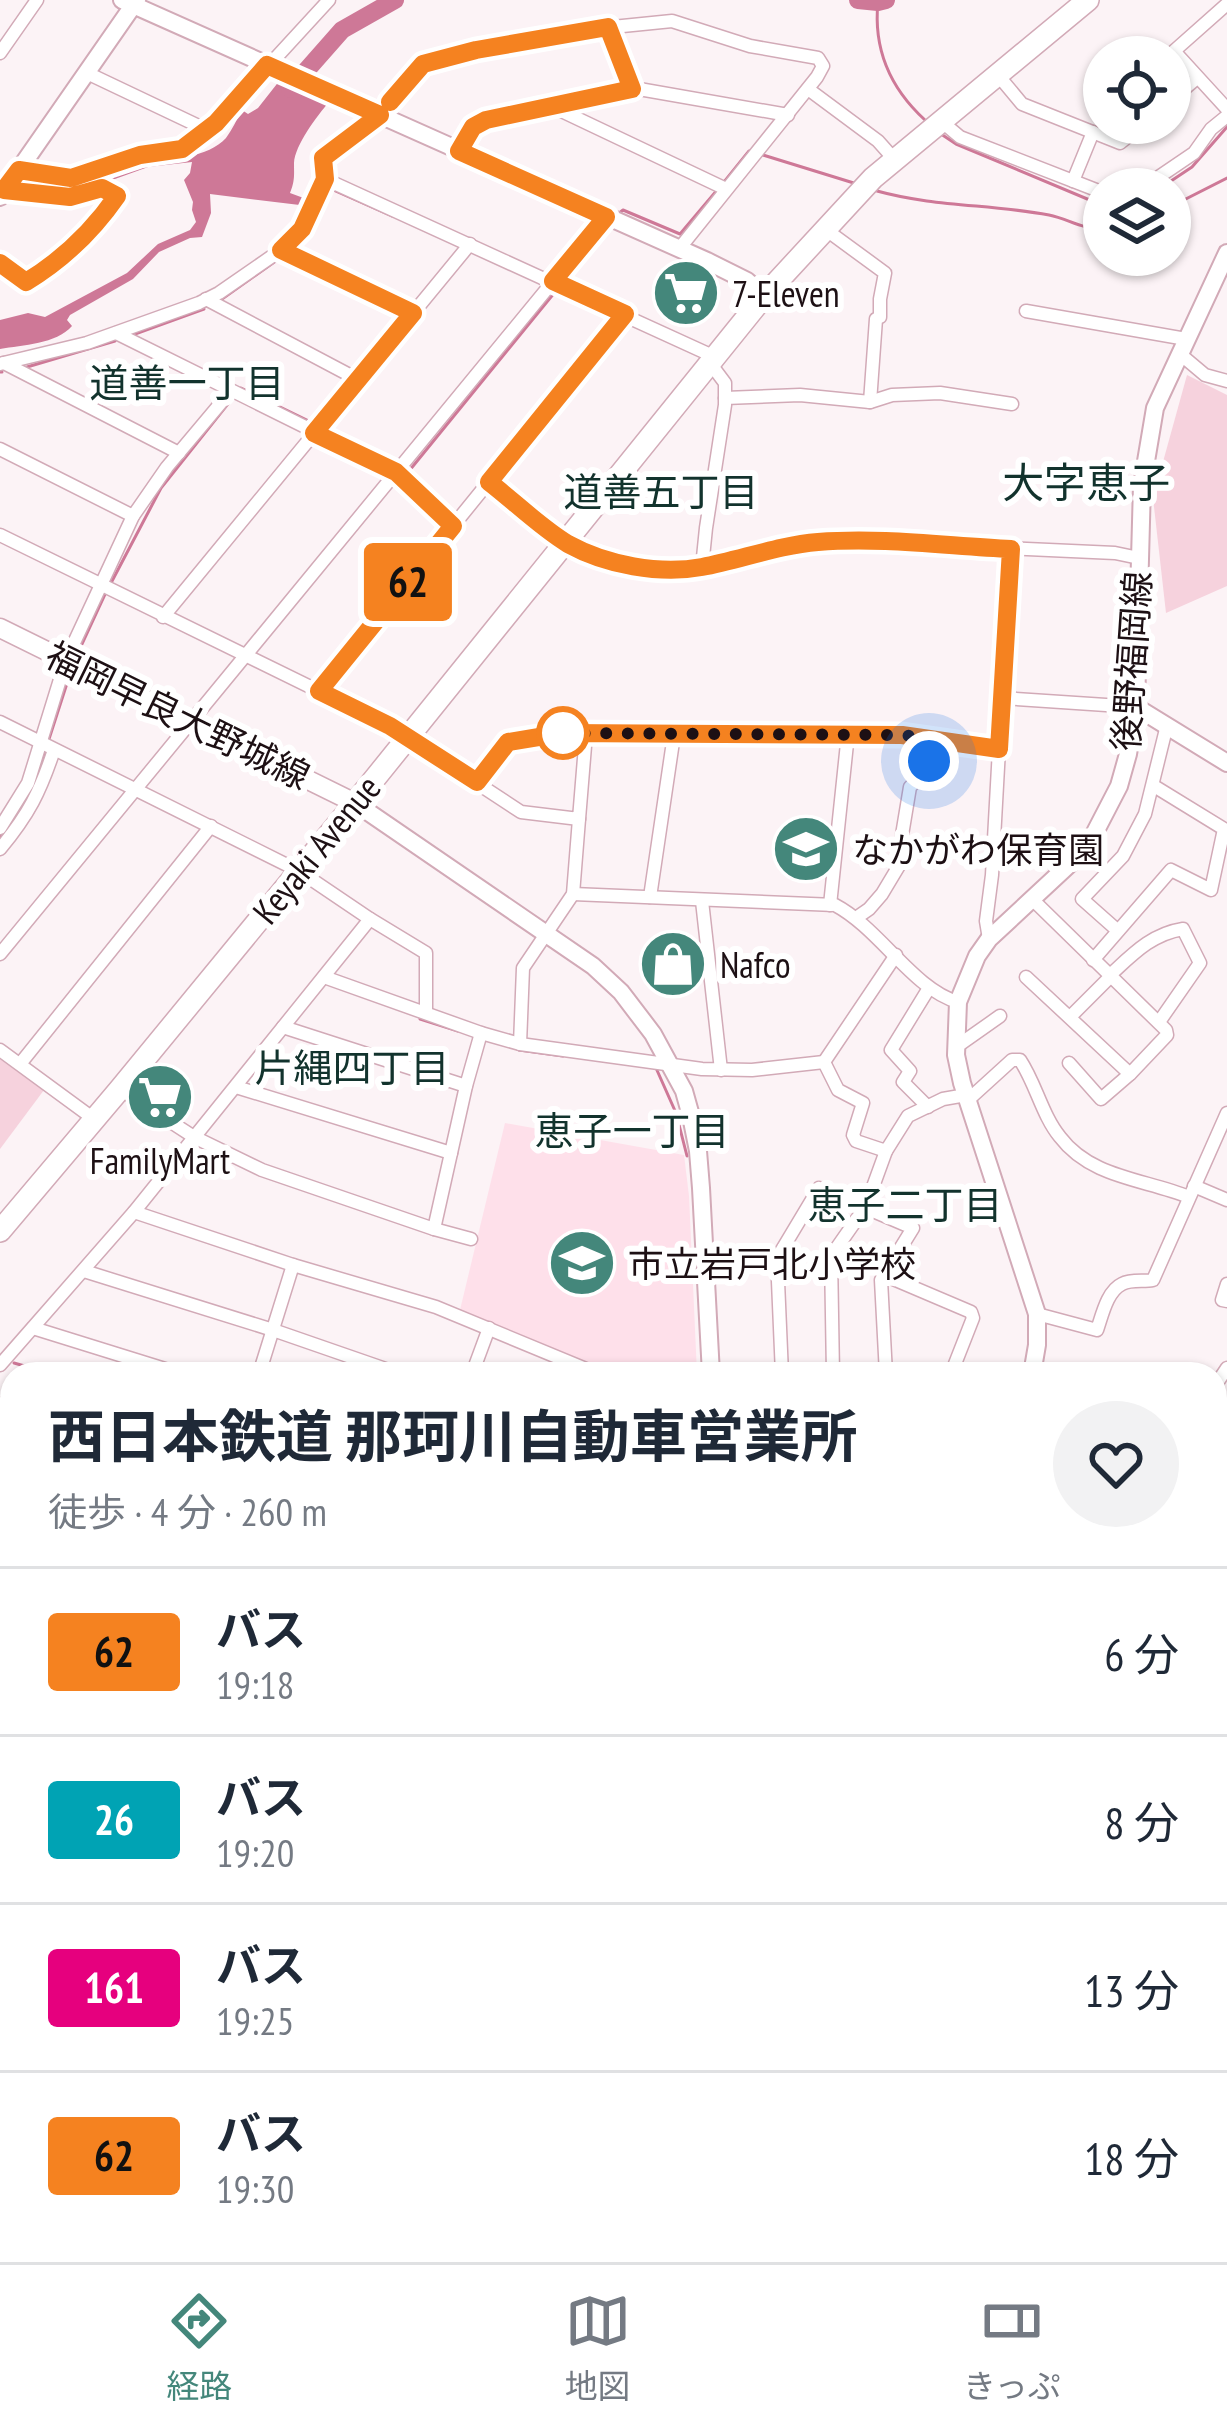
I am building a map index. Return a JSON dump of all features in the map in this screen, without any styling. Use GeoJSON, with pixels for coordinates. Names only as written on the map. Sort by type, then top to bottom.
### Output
{"type":"FeatureCollection","features":[{"type":"Feature","properties":{"kind":"highway"},"geometry":{"type":"LineString","coordinates":[[764,296],[817,224],[1065,0]]}},
{"type":"Feature","properties":{"kind":"highway"},"geometry":{"type":"LineString","coordinates":[[764,296],[891,154],[941,121],[1088,0]]}},
{"type":"Feature","properties":{"kind":"highway","name":"Keyaki Avenue"},"geometry":{"type":"LineString","coordinates":[[0,1231],[355,803],[764,296]]}},
{"type":"Feature","properties":{"kind":"main road","name":"福岡早良大野城線"},"geometry":{"type":"LineString","coordinates":[[0,628],[355,803]]}},
{"type":"Feature","properties":{"kind":"street"},"geometry":{"type":"LineString","coordinates":[[0,53],[5,35],[37,0]]}},
{"type":"Feature","properties":{"kind":"street"},"geometry":{"type":"LineString","coordinates":[[7,186],[71,178],[140,155],[182,149],[216,123],[271,67],[326,1]]}},
{"type":"Feature","properties":{"kind":"street"},"geometry":{"type":"LineString","coordinates":[[7,186],[131,2],[679,249],[747,281],[764,296]]}},
{"type":"Feature","properties":{"kind":"street"},"geometry":{"type":"LineString","coordinates":[[1189,36],[1227,4]]}},
{"type":"Feature","properties":{"kind":"street"},"geometry":{"type":"LineString","coordinates":[[2,364],[116,333],[206,299],[281,250],[302,229],[325,179],[323,158],[377,114],[423,64],[608,27],[672,22],[750,46],[818,58],[823,66],[808,89],[679,249]]}},
{"type":"Feature","properties":{"kind":"street"},"geometry":{"type":"LineString","coordinates":[[608,27],[632,89]]}},
{"type":"Feature","properties":{"kind":"street"},"geometry":{"type":"LineString","coordinates":[[87,73],[207,130]]}},
{"type":"Feature","properties":{"kind":"street"},"geometry":{"type":"LineString","coordinates":[[1172,168],[1194,153],[1227,112],[1191,73]]}},
{"type":"Feature","properties":{"kind":"street"},"geometry":{"type":"LineString","coordinates":[[997,74],[1022,104],[1083,127]]}},
{"type":"Feature","properties":{"kind":"street"},"geometry":{"type":"LineString","coordinates":[[1191,83],[1197,78]]}},
{"type":"Feature","properties":{"kind":"street"},"geometry":{"type":"LineString","coordinates":[[459,151],[473,127],[486,120],[632,89],[788,115]]}},
{"type":"Feature","properties":{"kind":"street"},"geometry":{"type":"LineString","coordinates":[[808,89],[891,154]]}},
{"type":"Feature","properties":{"kind":"street"},"geometry":{"type":"LineString","coordinates":[[551,106],[727,189]]}},
{"type":"Feature","properties":{"kind":"street"},"geometry":{"type":"LineString","coordinates":[[941,121],[960,137],[1083,185]]}},
{"type":"Feature","properties":{"kind":"street"},"geometry":{"type":"LineString","coordinates":[[1073,181],[1088,144]]}},
{"type":"Feature","properties":{"kind":"street"},"geometry":{"type":"LineString","coordinates":[[325,179],[705,350],[725,383],[725,398],[702,567]]}},
{"type":"Feature","properties":{"kind":"street"},"geometry":{"type":"LineString","coordinates":[[0,263],[26,282],[84,238],[117,196],[102,188],[70,197],[7,186]]}},
{"type":"Feature","properties":{"kind":"street"},"geometry":{"type":"LineString","coordinates":[[0,953],[606,217]]}},
{"type":"Feature","properties":{"kind":"street"},"geometry":{"type":"LineString","coordinates":[[825,229],[885,273],[870,402]]}},
{"type":"Feature","properties":{"kind":"street"},"geometry":{"type":"LineString","coordinates":[[163,617],[470,244]]}},
{"type":"Feature","properties":{"kind":"street"},"geometry":{"type":"LineString","coordinates":[[281,250],[413,313]]}},
{"type":"Feature","properties":{"kind":"street","name":"後野福岡線"},"geometry":{"type":"LineString","coordinates":[[1034,1362],[1037,1314],[967,1097],[956,1047],[958,1002],[989,939],[1074,860],[1105,817],[1119,786],[1136,707],[1142,485],[1155,408],[1227,253]]}},
{"type":"Feature","properties":{"kind":"street"},"geometry":{"type":"LineString","coordinates":[[206,299],[357,379]]}},
{"type":"Feature","properties":{"kind":"street"},"geometry":{"type":"LineString","coordinates":[[1026,311],[1183,346],[1204,375],[1227,381]]}},
{"type":"Feature","properties":{"kind":"street"},"geometry":{"type":"LineString","coordinates":[[319,691],[625,314]]}},
{"type":"Feature","properties":{"kind":"street"},"geometry":{"type":"LineString","coordinates":[[116,333],[396,472],[453,526]]}},
{"type":"Feature","properties":{"kind":"street"},"geometry":{"type":"LineString","coordinates":[[2,364],[179,453]]}},
{"type":"Feature","properties":{"kind":"street"},"geometry":{"type":"LineString","coordinates":[[0,849],[40,792],[66,660],[134,516],[230,392]]}},
{"type":"Feature","properties":{"kind":"street"},"geometry":{"type":"LineString","coordinates":[[725,398],[800,395],[870,402],[892,395],[940,393],[1012,404]]}},
{"type":"Feature","properties":{"kind":"street"},"geometry":{"type":"LineString","coordinates":[[0,449],[134,516]]}},
{"type":"Feature","properties":{"kind":"street"},"geometry":{"type":"LineString","coordinates":[[489,482],[566,542],[625,564],[682,570],[813,542],[850,541],[1115,553],[1138,558]]}},
{"type":"Feature","properties":{"kind":"street"},"geometry":{"type":"LineString","coordinates":[[0,535],[390,726],[521,812],[579,819]]}},
{"type":"Feature","properties":{"kind":"street"},"geometry":{"type":"LineString","coordinates":[[989,939],[986,921],[1011,549]]}},
{"type":"Feature","properties":{"kind":"street"},"geometry":{"type":"LineString","coordinates":[[1001,698],[1136,707],[1227,763]]}},
{"type":"Feature","properties":{"kind":"street"},"geometry":{"type":"LineString","coordinates":[[0,722],[299,871],[426,953],[426,1012]]}},
{"type":"Feature","properties":{"kind":"street"},"geometry":{"type":"LineString","coordinates":[[1117,930],[1082,899],[1123,856],[1145,814],[1167,725]]}},
{"type":"Feature","properties":{"kind":"street"},"geometry":{"type":"LineString","coordinates":[[477,782],[508,742],[563,733],[902,735],[999,749]]}},
{"type":"Feature","properties":{"kind":"street"},"geometry":{"type":"LineString","coordinates":[[520,1044],[523,968],[573,894],[586,734]]}},
{"type":"Feature","properties":{"kind":"street"},"geometry":{"type":"LineString","coordinates":[[830,904],[848,734]]}},
{"type":"Feature","properties":{"kind":"street"},"geometry":{"type":"LineString","coordinates":[[650,897],[674,735]]}},
{"type":"Feature","properties":{"kind":"street"},"geometry":{"type":"LineString","coordinates":[[856,918],[869,910],[900,864],[910,788],[929,761],[933,739]]}},
{"type":"Feature","properties":{"kind":"street"},"geometry":{"type":"LineString","coordinates":[[0,828],[7,804],[28,783],[47,747]]}},
{"type":"Feature","properties":{"kind":"street"},"geometry":{"type":"LineString","coordinates":[[1093,960],[1171,870],[1211,890],[1223,829],[1154,786]]}},
{"type":"Feature","properties":{"kind":"street"},"geometry":{"type":"LineString","coordinates":[[355,803],[593,966],[621,992],[653,1034],[684,1091],[698,1151],[710,1362]]}},
{"type":"Feature","properties":{"kind":"street"},"geometry":{"type":"LineString","coordinates":[[20,1064],[211,826]]}},
{"type":"Feature","properties":{"kind":"street"},"geometry":{"type":"LineString","coordinates":[[573,894],[830,904],[856,918],[929,988],[958,1002]]}},
{"type":"Feature","properties":{"kind":"street"},"geometry":{"type":"LineString","coordinates":[[1032,899],[1167,1035],[1101,1099],[1069,1064]]}},
{"type":"Feature","properties":{"kind":"street"},"geometry":{"type":"LineString","coordinates":[[702,901],[721,1070]]}},
{"type":"Feature","properties":{"kind":"street"},"geometry":{"type":"LineString","coordinates":[[3,1362],[134,1212],[370,919]]}},
{"type":"Feature","properties":{"kind":"street"},"geometry":{"type":"LineString","coordinates":[[1071,1016],[1147,941],[1183,929],[1199,963],[1159,1022]]}},
{"type":"Feature","properties":{"kind":"street"},"geometry":{"type":"LineString","coordinates":[[824,1063],[896,955]]}},
{"type":"Feature","properties":{"kind":"street"},"geometry":{"type":"LineString","coordinates":[[324,977],[520,1044],[721,1070],[824,1063]]}},
{"type":"Feature","properties":{"kind":"street"},"geometry":{"type":"LineString","coordinates":[[1026,977],[1130,1073]]}},
{"type":"Feature","properties":{"kind":"street"},"geometry":{"type":"LineString","coordinates":[[928,1107],[903,1082],[910,1071],[891,1050],[929,988]]}},
{"type":"Feature","properties":{"kind":"street"},"geometry":{"type":"LineString","coordinates":[[956,1047],[1000,1016]]}},
{"type":"Feature","properties":{"kind":"street"},"geometry":{"type":"LineString","coordinates":[[284,1027],[466,1086]]}},
{"type":"Feature","properties":{"kind":"street"},"geometry":{"type":"LineString","coordinates":[[434,1229],[481,1034]]}},
{"type":"Feature","properties":{"kind":"street"},"geometry":{"type":"LineString","coordinates":[[0,1050],[94,1119]]}},
{"type":"Feature","properties":{"kind":"street"},"geometry":{"type":"LineString","coordinates":[[833,1362],[831,1256],[866,1206],[886,1151],[908,1117],[943,1099],[967,1097],[1012,1060],[1020,1060],[1065,1143],[1105,1171],[1227,1200]]}},
{"type":"Feature","properties":{"kind":"street"},"geometry":{"type":"LineString","coordinates":[[824,1063],[838,1090],[863,1103],[856,1141],[886,1151]]}},
{"type":"Feature","properties":{"kind":"street"},"geometry":{"type":"LineString","coordinates":[[236,1087],[451,1153]]}},
{"type":"Feature","properties":{"kind":"street"},"geometry":{"type":"LineString","coordinates":[[121,1089],[194,1137],[262,1170],[471,1239]]}},
{"type":"Feature","properties":{"kind":"street"},"geometry":{"type":"LineString","coordinates":[[1037,1314],[1097,1330],[1117,1288],[1153,1280],[1227,1114]]}},
{"type":"Feature","properties":{"kind":"street"},"geometry":{"type":"LineString","coordinates":[[781,1362],[777,1258],[819,1188],[913,1228],[881,1280],[885,1362]]}},
{"type":"Feature","properties":{"kind":"street"},"geometry":{"type":"LineString","coordinates":[[134,1212],[388,1292],[570,1362]]}},
{"type":"Feature","properties":{"kind":"street"},"geometry":{"type":"LineString","coordinates":[[263,1362],[292,1265]]}},
{"type":"Feature","properties":{"kind":"street"},"geometry":{"type":"LineString","coordinates":[[84,1271],[365,1362]]}},
{"type":"Feature","properties":{"kind":"street"},"geometry":{"type":"LineString","coordinates":[[884,1275],[971,1312],[973,1318],[956,1362]]}},
{"type":"Feature","properties":{"kind":"street"},"geometry":{"type":"LineString","coordinates":[[1227,1284],[1222,1300],[1227,1301]]}},
{"type":"Feature","properties":{"kind":"street"},"geometry":{"type":"LineString","coordinates":[[33,1328],[142,1362]]}},
{"type":"Feature","properties":{"kind":"street"},"geometry":{"type":"LineString","coordinates":[[476,1362],[489,1328]]}},
{"type":"Feature","properties":{"kind":"shaded area"},"geometry":{"type":"Polygon","coordinates":[[[280,80],[329,102],[295,156],[290,193],[309,200],[308,206],[210,194],[211,213],[202,237],[159,252],[133,279],[70,315],[67,320],[72,326],[57,337],[0,349],[0,320],[28,313],[45,317],[127,273],[158,244],[190,230],[196,222],[184,180],[192,162],[148,167],[147,163],[218,145],[242,110],[248,114],[258,108],[280,80]]]}},
{"type":"Feature","properties":{"kind":"shaded area"},"geometry":{"type":"Polygon","coordinates":[[[1187,375],[1227,395],[1227,586],[1166,613],[1153,498],[1187,375]]]}},
{"type":"Feature","properties":{"kind":"shaded area"},"geometry":{"type":"Polygon","coordinates":[[[0,1058],[44,1090],[0,1149],[0,1058]]]}},
{"type":"Feature","properties":{"kind":"shaded area","name":"市立岩戸北小学校"},"geometry":{"type":"Polygon","coordinates":[[[505,1123],[684,1155],[696,1362],[581,1362],[460,1310],[505,1123]]]}},
{"type":"Feature","properties":{"kind":"waterway"},"geometry":{"type":"LineString","coordinates":[[290,89],[342,30],[395,0]]}},
{"type":"Feature","properties":{"kind":"waterway"},"geometry":{"type":"LineString","coordinates":[[858,0],[886,0]]}},
{"type":"Feature","properties":{"kind":"waterway"},"geometry":{"type":"LineString","coordinates":[[878,2],[881,52],[902,95],[925,120]]}},
{"type":"Feature","properties":{"kind":"waterway"},"geometry":{"type":"LineString","coordinates":[[1190,168],[1227,127]]}},
{"type":"Feature","properties":{"kind":"waterway"},"geometry":{"type":"LineString","coordinates":[[941,134],[1083,197]]}},
{"type":"Feature","properties":{"kind":"waterway"},"geometry":{"type":"LineString","coordinates":[[724,182],[749,151],[754,152]]}},
{"type":"Feature","properties":{"kind":"waterway"},"geometry":{"type":"LineString","coordinates":[[763,155],[857,184]]}},
{"type":"Feature","properties":{"kind":"waterway"},"geometry":{"type":"LineString","coordinates":[[102,182],[149,165]]}},
{"type":"Feature","properties":{"kind":"waterway"},"geometry":{"type":"LineString","coordinates":[[1191,196],[1227,178]]}},
{"type":"Feature","properties":{"kind":"waterway"},"geometry":{"type":"LineString","coordinates":[[20,184],[76,191]]}},
{"type":"Feature","properties":{"kind":"waterway"},"geometry":{"type":"LineString","coordinates":[[319,209],[331,189],[392,216]]}},
{"type":"Feature","properties":{"kind":"waterway"},"geometry":{"type":"LineString","coordinates":[[618,214],[623,210],[680,234],[718,189]]}},
{"type":"Feature","properties":{"kind":"waterway"},"geometry":{"type":"LineString","coordinates":[[877,191],[1027,211],[1083,225]]}},
{"type":"Feature","properties":{"kind":"waterway"},"geometry":{"type":"LineString","coordinates":[[562,284],[609,227]]}},
{"type":"Feature","properties":{"kind":"waterway"},"geometry":{"type":"LineString","coordinates":[[296,248],[308,233]]}},
{"type":"Feature","properties":{"kind":"waterway"},"geometry":{"type":"LineString","coordinates":[[222,299],[280,258]]}},
{"type":"Feature","properties":{"kind":"waterway"},"geometry":{"type":"LineString","coordinates":[[409,471],[555,292]]}},
{"type":"Feature","properties":{"kind":"waterway"},"geometry":{"type":"LineString","coordinates":[[135,334],[204,309]]}},
{"type":"Feature","properties":{"kind":"waterway"},"geometry":{"type":"LineString","coordinates":[[27,367],[115,341]]}},
{"type":"Feature","properties":{"kind":"waterway"},"geometry":{"type":"LineString","coordinates":[[241,388],[313,423]]}},
{"type":"Feature","properties":{"kind":"waterway"},"geometry":{"type":"LineString","coordinates":[[111,583],[161,488],[231,400]]}},
{"type":"Feature","properties":{"kind":"waterway"},"geometry":{"type":"LineString","coordinates":[[326,430],[358,446]]}},
{"type":"Feature","properties":{"kind":"waterway"},"geometry":{"type":"LineString","coordinates":[[364,448],[397,464]]}},
{"type":"Feature","properties":{"kind":"waterway"},"geometry":{"type":"LineString","coordinates":[[75,659],[106,592]]}},
{"type":"Feature","properties":{"kind":"waterway"},"geometry":{"type":"LineString","coordinates":[[49,739],[70,674]]}},
{"type":"Feature","properties":{"kind":"waterway"},"geometry":{"type":"LineString","coordinates":[[34,784],[46,748]]}},
{"type":"Feature","properties":{"kind":"waterway"},"geometry":{"type":"LineString","coordinates":[[0,837],[19,814]]}},
{"type":"Feature","properties":{"kind":"waterway"},"geometry":{"type":"LineString","coordinates":[[420,1015],[420,1019],[458,1031]]}},
{"type":"Feature","properties":{"kind":"waterway"},"geometry":{"type":"LineString","coordinates":[[519,1050],[563,1056]]}},
{"type":"Feature","properties":{"kind":"waterway"},"geometry":{"type":"LineString","coordinates":[[656,1068],[676,1113],[687,1156]]}},
{"type":"Feature","properties":{"kind":"bus line","name":"62"},"geometry":{"type":"LineString","coordinates":[[0,263],[26,282],[84,238],[117,196],[102,188],[70,197],[4,190],[19,170],[71,178],[140,155],[182,149],[216,123],[267,65],[380,115],[323,158],[325,179],[302,229],[281,250],[413,313],[314,433],[396,472],[453,526],[319,691],[390,726],[477,782],[508,742],[563,733],[902,735],[999,749],[1011,549],[813,542],[702,567],[655,568],[625,564],[566,542],[489,482],[625,314],[553,281],[606,217],[459,151],[473,127],[486,120],[632,89],[608,27],[423,64],[390,102]]}},
{"type":"Feature","properties":{"kind":"place","name":"7-Eleven"},"geometry":{"type":"Point","coordinates":[686,293]}},
{"type":"Feature","properties":{"kind":"place","name":"なかがわ保育園"},"geometry":{"type":"Point","coordinates":[806,849]}},
{"type":"Feature","properties":{"kind":"place","name":"Nafco"},"geometry":{"type":"Point","coordinates":[673,964]}},
{"type":"Feature","properties":{"kind":"place","name":"FamilyMart"},"geometry":{"type":"Point","coordinates":[160,1097]}},
{"type":"Feature","properties":{"kind":"place","name":"市立岩戸北小学校"},"geometry":{"type":"Point","coordinates":[582,1263]}},
{"type":"Feature","properties":{"kind":"district","name":"道善一丁目"},"geometry":{"type":"Point","coordinates":[187,382]}},
{"type":"Feature","properties":{"kind":"district","name":"大字恵子"},"geometry":{"type":"Point","coordinates":[1086,482]}},
{"type":"Feature","properties":{"kind":"district","name":"道善五丁目"},"geometry":{"type":"Point","coordinates":[661,491]}},
{"type":"Feature","properties":{"kind":"district","name":"片縄四丁目"},"geometry":{"type":"Point","coordinates":[352,1067]}},
{"type":"Feature","properties":{"kind":"district","name":"恵子一丁目"},"geometry":{"type":"Point","coordinates":[632,1130]}},
{"type":"Feature","properties":{"kind":"district","name":"恵子二丁目"},"geometry":{"type":"Point","coordinates":[905,1204]}},
{"type":"Feature","properties":{"kind":"route"},"geometry":{"type":"LineString","coordinates":[[563,733],[902,735],[933,739],[929,761]]}}]}
